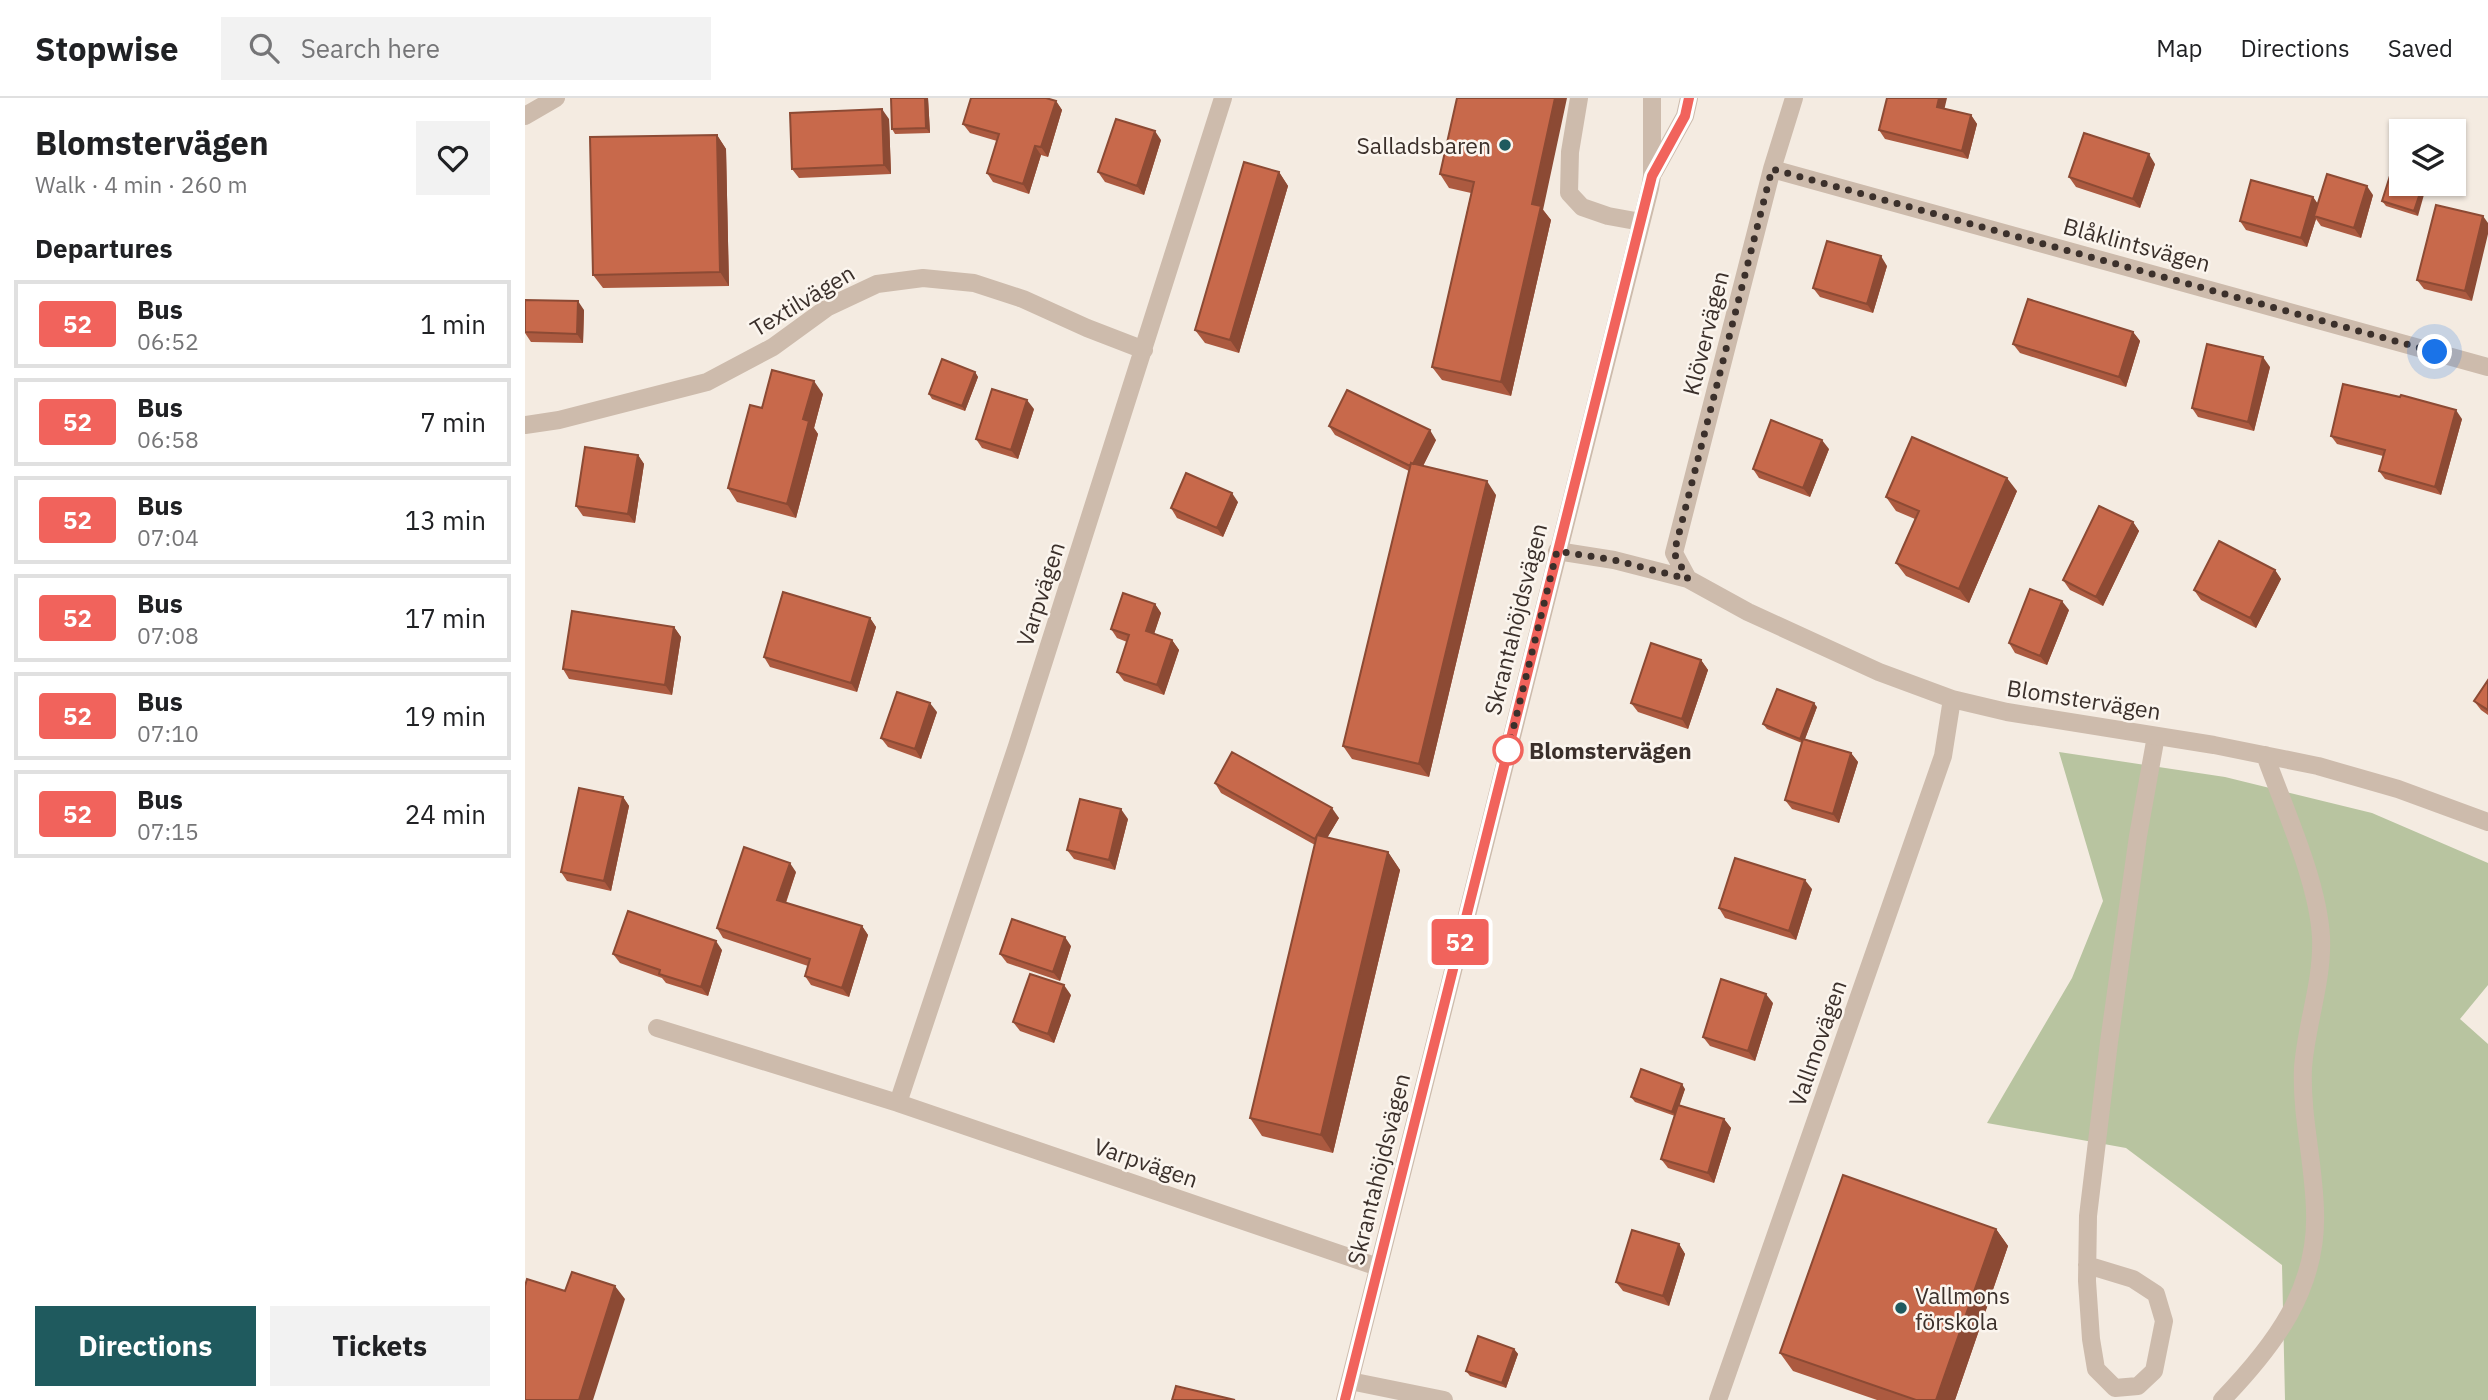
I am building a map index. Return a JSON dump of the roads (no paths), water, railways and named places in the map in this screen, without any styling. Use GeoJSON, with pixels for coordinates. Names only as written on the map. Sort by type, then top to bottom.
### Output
{"type":"FeatureCollection","features":[{"type":"Feature","properties":{"kind":"street"},"geometry":{"type":"LineString","coordinates":[[525,116],[557,98]]}},
{"type":"Feature","properties":{"kind":"street","name":"Varpvägen"},"geometry":{"type":"LineString","coordinates":[[898,1102],[1021,733],[1223,98]]}},
{"type":"Feature","properties":{"kind":"street"},"geometry":{"type":"LineString","coordinates":[[1579,98],[1570,152],[1569,193],[1582,207],[1608,216],[1641,222]]}},
{"type":"Feature","properties":{"kind":"street","name":"Skrantahöjdsvägen"},"geometry":{"type":"LineString","coordinates":[[1345,1400],[1652,176],[1652,98]]}},
{"type":"Feature","properties":{"kind":"street","name":"Skrantahöjdsvägen"},"geometry":{"type":"LineString","coordinates":[[1652,176],[1685,116],[1689,98]]}},
{"type":"Feature","properties":{"kind":"street","name":"Klövervägen"},"geometry":{"type":"LineString","coordinates":[[1688,579],[1674,553],[1772,169],[1794,98]]}},
{"type":"Feature","properties":{"kind":"street","name":"Blåklintsvägen"},"geometry":{"type":"LineString","coordinates":[[1772,169],[2488,367]]}},
{"type":"Feature","properties":{"kind":"street","name":"Textilvägen"},"geometry":{"type":"LineString","coordinates":[[525,425],[559,420],[707,382],[773,346],[828,307],[877,284],[888,282],[923,278],[974,283],[1023,299],[1144,350]]}},
{"type":"Feature","properties":{"kind":"street","name":"Blomstervägen"},"geometry":{"type":"LineString","coordinates":[[1557,551],[1614,560],[1688,579],[1748,612],[1879,672],[1952,699],[2007,712],[2318,766],[2398,789],[2488,822]]}},
{"type":"Feature","properties":{"kind":"street","name":"Vallmovägen"},"geometry":{"type":"LineString","coordinates":[[1718,1400],[1943,756],[1952,699]]}},
{"type":"Feature","properties":{"kind":"street"},"geometry":{"type":"LineString","coordinates":[[2087,1265],[2133,1279],[2156,1294],[2164,1321],[2154,1371],[2138,1386],[2115,1388],[2096,1369],[2091,1339],[2087,1265],[2088,1216],[2138,836],[2156,736]]}},
{"type":"Feature","properties":{"kind":"street"},"geometry":{"type":"LineString","coordinates":[[2222,1400],[2265,1352],[2301,1294],[2311,1259],[2315,1212],[2304,1114],[2303,1068],[2321,939],[2310,881],[2265,755]]}},
{"type":"Feature","properties":{"kind":"street","name":"Varpvägen"},"geometry":{"type":"LineString","coordinates":[[657,1028],[898,1102],[1378,1267]]}},
{"type":"Feature","properties":{"kind":"street"},"geometry":{"type":"LineString","coordinates":[[1350,1381],[1444,1400]]}},
{"type":"Feature","properties":{"kind":"place","name":"Salladsbaren"},"geometry":{"type":"Point","coordinates":[1505,145]}},
{"type":"Feature","properties":{"kind":"place","name":"Blomstervägen"},"geometry":{"type":"Point","coordinates":[1508,750]}},
{"type":"Feature","properties":{"kind":"place","name":"Vallmons förskola"},"geometry":{"type":"Point","coordinates":[1901,1308]}}]}
